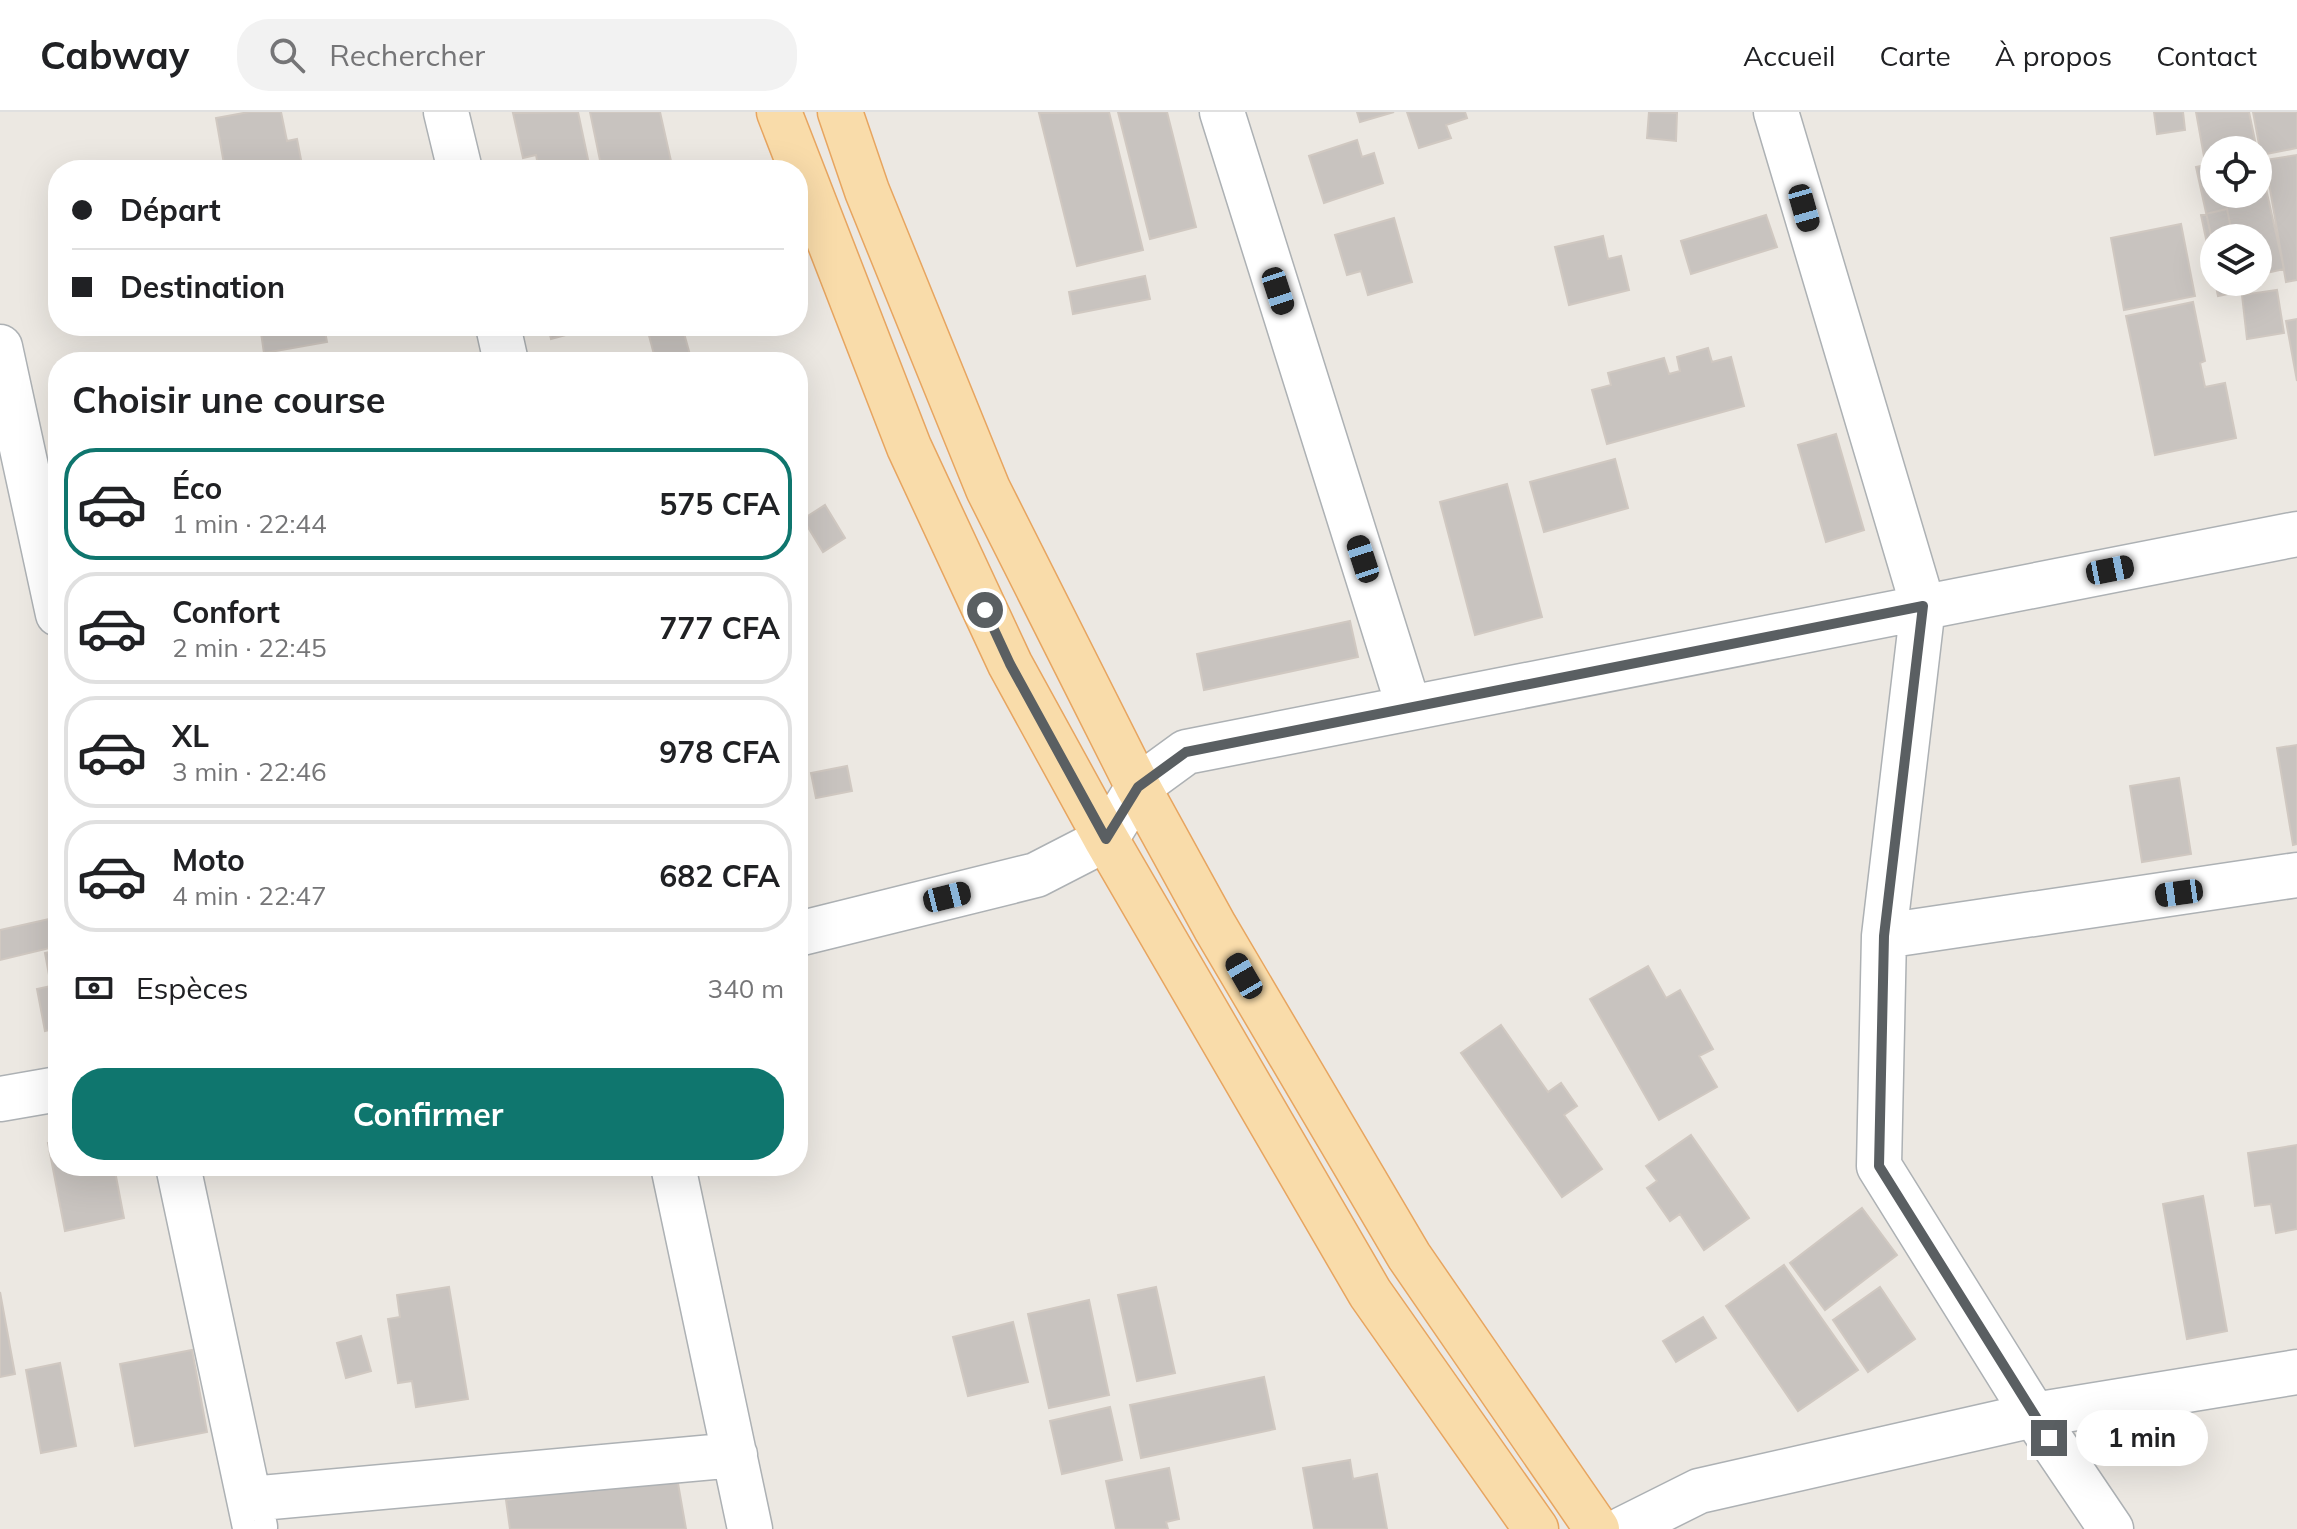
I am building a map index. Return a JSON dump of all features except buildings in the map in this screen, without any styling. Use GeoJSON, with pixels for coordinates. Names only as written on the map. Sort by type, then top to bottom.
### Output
{"type":"FeatureCollection","features":[{"type":"Feature","properties":{"kind":"main road"},"geometry":{"type":"LineString","coordinates":[[779,112],[798,160]]}},
{"type":"Feature","properties":{"kind":"main road"},"geometry":{"type":"LineString","coordinates":[[840,112],[867,191],[988,489],[1138,787],[1215,927],[1409,1256],[1597,1529]]}},
{"type":"Feature","properties":{"kind":"main road"},"geometry":{"type":"LineString","coordinates":[[808,187],[909,447],[1010,664],[1106,839],[1370,1293],[1536,1529]]}},
{"type":"Feature","properties":{"kind":"street"},"geometry":{"type":"LineString","coordinates":[[446,112],[458,160]]}},
{"type":"Feature","properties":{"kind":"street"},"geometry":{"type":"LineString","coordinates":[[1222,112],[1409,708]]}},
{"type":"Feature","properties":{"kind":"street"},"geometry":{"type":"LineString","coordinates":[[1784,114],[1923,606],[1884,936],[1879,1166],[2034,1415],[2111,1529]]}},
{"type":"Feature","properties":{"kind":"street"},"geometry":{"type":"LineString","coordinates":[[0,347],[48,568]]}},
{"type":"Feature","properties":{"kind":"street"},"geometry":{"type":"LineString","coordinates":[[808,932],[1036,875],[1106,839],[1138,787],[1186,752],[2297,534]]}},
{"type":"Feature","properties":{"kind":"street"},"geometry":{"type":"LineString","coordinates":[[1884,936],[2297,875]]}},
{"type":"Feature","properties":{"kind":"street"},"geometry":{"type":"LineString","coordinates":[[0,1099],[48,1091]]}},
{"type":"Feature","properties":{"kind":"street"},"geometry":{"type":"LineString","coordinates":[[180,1176],[252,1514],[735,1455]]}},
{"type":"Feature","properties":{"kind":"street"},"geometry":{"type":"LineString","coordinates":[[675,1176],[750,1529]]}},
{"type":"Feature","properties":{"kind":"street"},"geometry":{"type":"LineString","coordinates":[[1623,1529],[1699,1491],[2034,1415],[2297,1372]]}},
{"type":"Feature","properties":{"kind":"route"},"geometry":{"type":"LineString","coordinates":[[985,610],[1010,664],[1106,839],[1138,787],[1186,752],[1923,606],[1884,936],[1879,1166],[2049,1438]]}}]}
